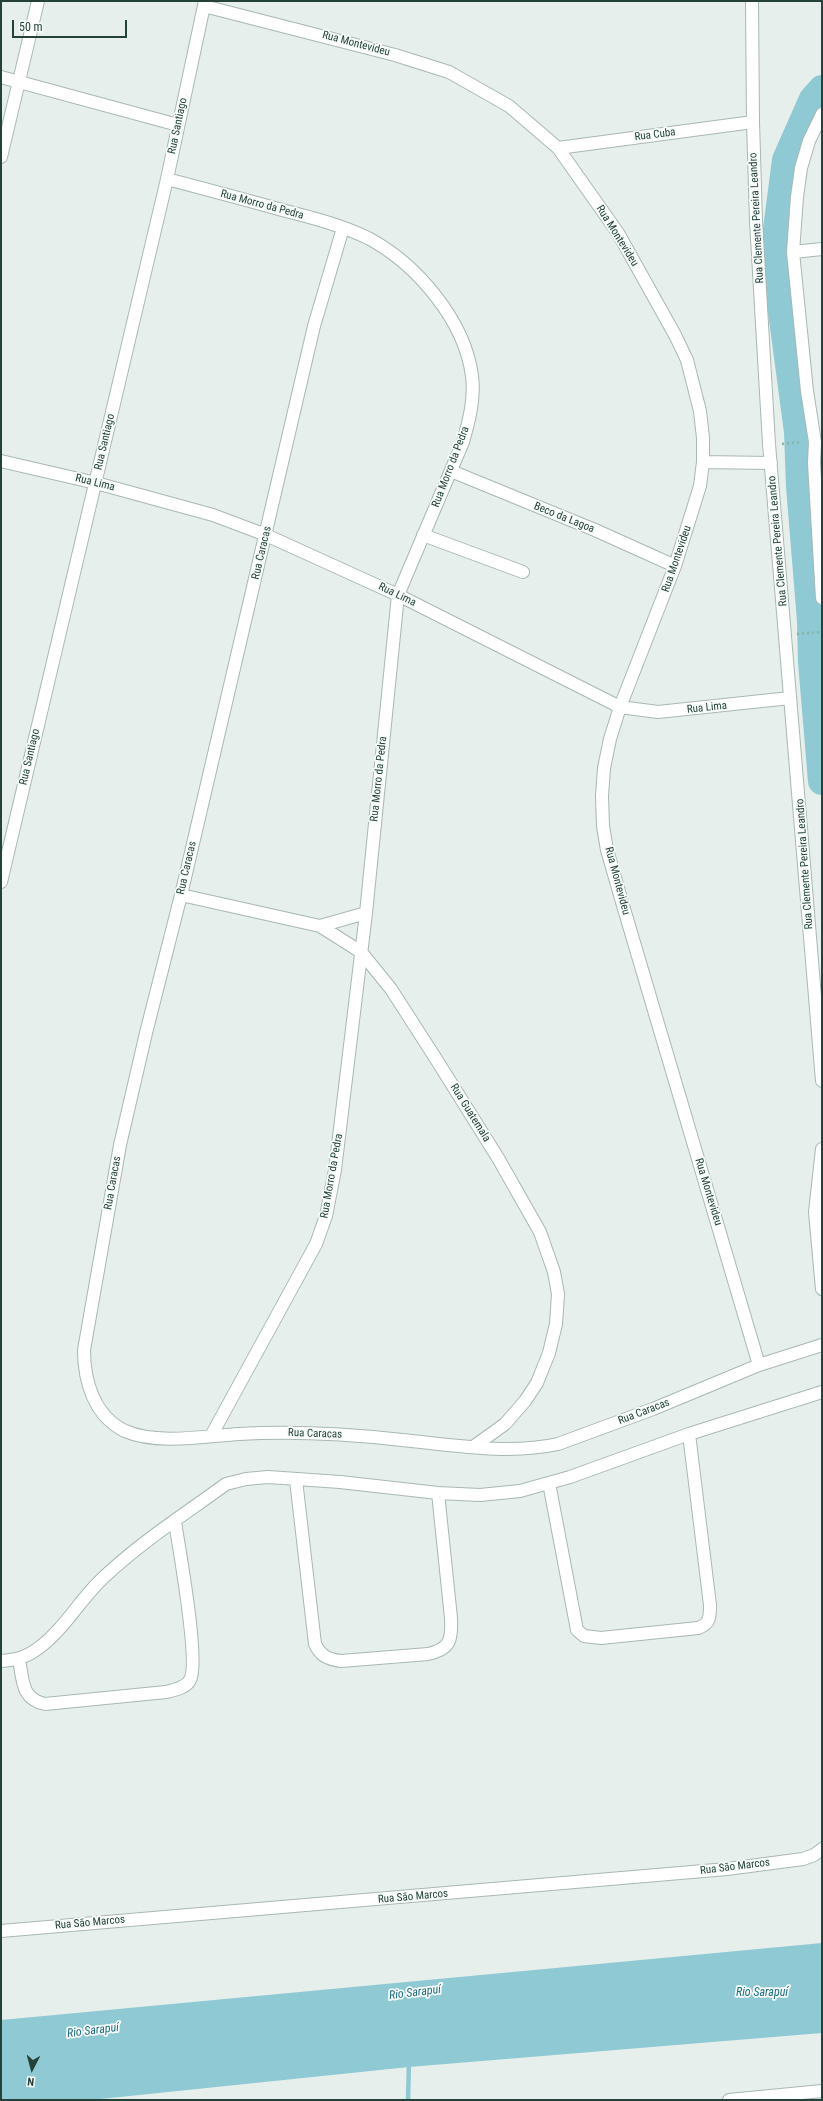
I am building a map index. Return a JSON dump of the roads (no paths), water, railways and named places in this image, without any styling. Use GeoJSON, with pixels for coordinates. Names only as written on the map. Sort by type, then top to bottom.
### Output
{"type":"FeatureCollection","features":[{"type":"Feature","properties":{"kind":"street"},"geometry":{"type":"LineString","coordinates":[[1,157],[38,1]]}},
{"type":"Feature","properties":{"kind":"street","name":"Rua Clemente Pereira Leandro"},"geometry":{"type":"LineString","coordinates":[[752,1],[753,122],[757,229],[771,463],[822,1081]]}},
{"type":"Feature","properties":{"kind":"street","name":"Rua Santiago"},"geometry":{"type":"LineString","coordinates":[[1,882],[5,844],[96,483],[167,179],[205,3]]}},
{"type":"Feature","properties":{"kind":"street","name":"Rua Montevideu"},"geometry":{"type":"LineString","coordinates":[[205,3],[395,55],[449,72],[509,106],[558,148],[618,234],[675,335],[687,360],[700,411],[703,438],[703,462],[694,509],[675,566],[620,707],[610,738],[604,768],[603,819],[607,850],[759,1365]]}},
{"type":"Feature","properties":{"kind":"street"},"geometry":{"type":"LineString","coordinates":[[1,77],[178,125]]}},
{"type":"Feature","properties":{"kind":"street"},"geometry":{"type":"LineString","coordinates":[[822,114],[810,141],[802,168],[796,197],[793,252],[807,391],[816,442],[814,463],[822,598]]}},
{"type":"Feature","properties":{"kind":"street","name":"Rua Cuba"},"geometry":{"type":"LineString","coordinates":[[558,148],[753,122]]}},
{"type":"Feature","properties":{"kind":"street","name":"Rua Morro da Pedra"},"geometry":{"type":"LineString","coordinates":[[167,179],[308,217],[368,238],[388,251],[425,283],[451,316],[460,332],[468,354],[473,377],[469,420],[452,471],[398,595],[366,913],[335,1170],[326,1216],[316,1244],[211,1436]]}},
{"type":"Feature","properties":{"kind":"street","name":"Rua Caracas"},"geometry":{"type":"LineString","coordinates":[[343,228],[314,326],[181,895],[120,1145],[86,1334],[84,1366],[90,1393],[102,1412],[112,1422],[126,1431],[160,1438],[265,1433],[318,1434],[375,1437],[474,1447],[542,1448],[558,1444],[653,1409],[759,1365],[822,1345]]}},
{"type":"Feature","properties":{"kind":"street"},"geometry":{"type":"LineString","coordinates":[[793,252],[822,249]]}},
{"type":"Feature","properties":{"kind":"street","name":"Rua Lima"},"geometry":{"type":"LineString","coordinates":[[1,461],[96,483],[213,515],[266,535],[398,595],[620,707],[658,712],[790,698]]}},
{"type":"Feature","properties":{"kind":"street"},"geometry":{"type":"LineString","coordinates":[[703,462],[771,463]]}},
{"type":"Feature","properties":{"kind":"street","name":"Beco da Lagoa"},"geometry":{"type":"LineString","coordinates":[[452,471],[595,530],[675,566]]}},
{"type":"Feature","properties":{"kind":"street"},"geometry":{"type":"LineString","coordinates":[[423,535],[523,572]]}},
{"type":"Feature","properties":{"kind":"street","name":"Rua Guatemala"},"geometry":{"type":"LineString","coordinates":[[181,895],[320,926],[361,952],[391,989],[498,1158],[540,1232],[554,1272],[558,1294],[556,1324],[549,1353],[537,1383],[505,1424],[474,1447]]}},
{"type":"Feature","properties":{"kind":"street"},"geometry":{"type":"LineString","coordinates":[[320,926],[366,913]]}},
{"type":"Feature","properties":{"kind":"street"},"geometry":{"type":"LineString","coordinates":[[822,1149],[815,1212],[822,1289]]}},
{"type":"Feature","properties":{"kind":"street"},"geometry":{"type":"LineString","coordinates":[[1,1661],[19,1659],[41,1647],[121,1561],[226,1484],[246,1479],[268,1477],[347,1483],[438,1493],[498,1493],[520,1491],[549,1483],[689,1434],[822,1392]]}},
{"type":"Feature","properties":{"kind":"street"},"geometry":{"type":"LineString","coordinates":[[549,1483],[577,1630],[584,1636],[597,1638],[706,1626],[709,1621],[710,1605],[689,1434]]}},
{"type":"Feature","properties":{"kind":"street"},"geometry":{"type":"LineString","coordinates":[[296,1480],[315,1644],[320,1654],[328,1659],[341,1661],[428,1654],[439,1652],[447,1646],[452,1632],[438,1493]]}},
{"type":"Feature","properties":{"kind":"street"},"geometry":{"type":"LineString","coordinates":[[19,1659],[28,1695],[36,1702],[45,1704],[166,1692],[182,1688],[190,1680],[194,1657],[175,1522]]}},
{"type":"Feature","properties":{"kind":"street","name":"Rua Sāo Marcos"},"geometry":{"type":"LineString","coordinates":[[1,1931],[727,1869],[803,1859],[822,1849]]}},
{"type":"Feature","properties":{"kind":"street"},"geometry":{"type":"LineString","coordinates":[[729,2100],[822,2091]]}},
{"type":"Feature","properties":{"kind":"water","name":"Rio Sarapuí"},"geometry":{"type":"Polygon","coordinates":[[[822,1943],[822,2033],[409,2067],[91,2100],[1,2100],[1,2020],[822,1943]]]}},
{"type":"Feature","properties":{"kind":"waterway"},"geometry":{"type":"LineString","coordinates":[[822,89],[813,99],[786,160],[774,252],[798,432],[800,486],[811,621],[812,662],[822,781]]}},
{"type":"Feature","properties":{"kind":"waterway"},"geometry":{"type":"LineString","coordinates":[[408,2100],[409,2062]]}}]}
